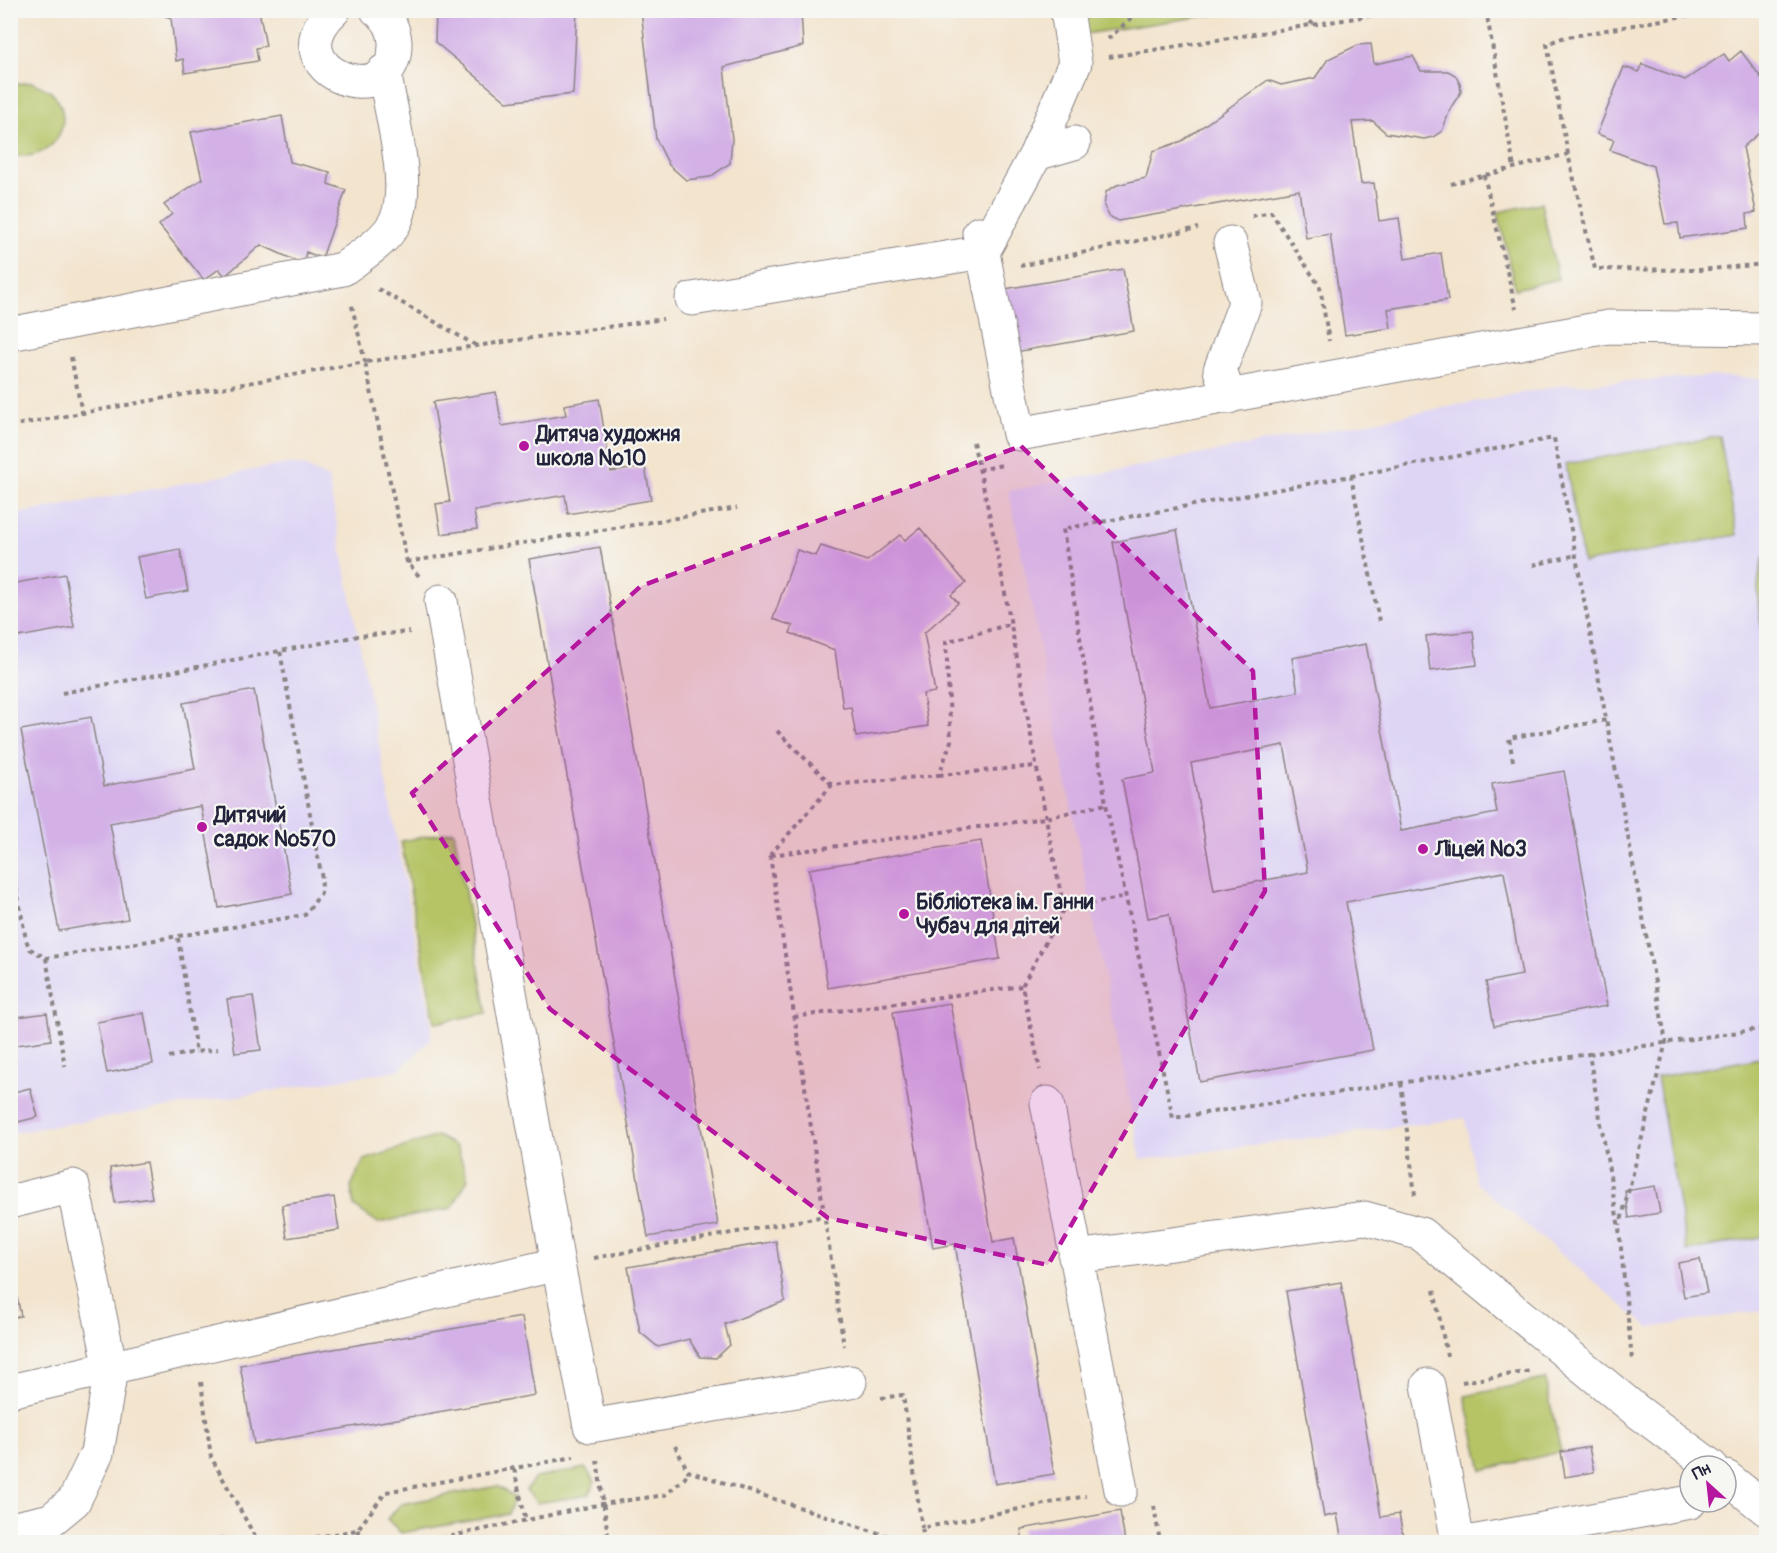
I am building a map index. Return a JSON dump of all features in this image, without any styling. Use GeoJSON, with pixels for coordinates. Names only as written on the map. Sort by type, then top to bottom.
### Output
{"type":"FeatureCollection","features":[{"type":"Feature","properties":{"kind":"lane"},"geometry":{"type":"LineString","coordinates":[[334,10],[324,19],[316,43],[319,57],[325,68],[344,81],[357,83],[370,80],[384,71],[395,49],[394,35],[389,22],[377,10]]}},
{"type":"Feature","properties":{"kind":"lane"},"geometry":{"type":"LineString","coordinates":[[1067,10],[1075,63],[1036,154],[983,253],[1019,434],[1608,327],[1767,329]]}},
{"type":"Feature","properties":{"kind":"lane"},"geometry":{"type":"LineString","coordinates":[[10,334],[343,269],[374,247],[395,222],[403,182],[384,71]]}},
{"type":"Feature","properties":{"kind":"lane"},"geometry":{"type":"LineString","coordinates":[[1036,154],[1074,143]]}},
{"type":"Feature","properties":{"kind":"lane"},"geometry":{"type":"LineString","coordinates":[[1229,397],[1220,370],[1245,303],[1239,230]]}},
{"type":"Feature","properties":{"kind":"lane"},"geometry":{"type":"LineString","coordinates":[[692,299],[983,253]]}},
{"type":"Feature","properties":{"kind":"lane"},"geometry":{"type":"LineString","coordinates":[[444,615],[558,1264],[593,1439],[658,1414],[850,1382]]}},
{"type":"Feature","properties":{"kind":"lane"},"geometry":{"type":"LineString","coordinates":[[1047,1103],[1120,1490]]}},
{"type":"Feature","properties":{"kind":"lane"},"geometry":{"type":"LineString","coordinates":[[10,1202],[73,1186],[111,1369],[97,1453],[74,1501],[51,1520],[10,1529]]}},
{"type":"Feature","properties":{"kind":"lane"},"geometry":{"type":"LineString","coordinates":[[1075,1257],[1365,1218],[1421,1234],[1637,1411],[1695,1454]]}},
{"type":"Feature","properties":{"kind":"lane"},"geometry":{"type":"LineString","coordinates":[[10,1391],[558,1264]]}},
{"type":"Feature","properties":{"kind":"lane"},"geometry":{"type":"LineString","coordinates":[[1441,1384],[1458,1542]]}},
{"type":"Feature","properties":{"kind":"lane"},"geometry":{"type":"LineString","coordinates":[[1472,1542],[1678,1504]]}},
{"type":"Feature","properties":{"kind":"path"},"geometry":{"type":"LineString","coordinates":[[1101,46],[1140,10]]}},
{"type":"Feature","properties":{"kind":"path"},"geometry":{"type":"LineString","coordinates":[[1296,10],[1314,25]]}},
{"type":"Feature","properties":{"kind":"path"},"geometry":{"type":"LineString","coordinates":[[1108,57],[1406,10]]}},
{"type":"Feature","properties":{"kind":"path"},"geometry":{"type":"LineString","coordinates":[[1486,10],[1514,168]]}},
{"type":"Feature","properties":{"kind":"path"},"geometry":{"type":"LineString","coordinates":[[1672,10],[1673,18]]}},
{"type":"Feature","properties":{"kind":"path"},"geometry":{"type":"LineString","coordinates":[[1717,10],[1562,38],[1547,44],[1568,154],[1594,269],[1699,270],[1767,264]]}},
{"type":"Feature","properties":{"kind":"path"},"geometry":{"type":"LineString","coordinates":[[1451,184],[1568,154]]}},
{"type":"Feature","properties":{"kind":"path"},"geometry":{"type":"LineString","coordinates":[[1484,175],[1516,310]]}},
{"type":"Feature","properties":{"kind":"path"},"geometry":{"type":"LineString","coordinates":[[1239,230],[1271,212],[1320,287],[1329,343]]}},
{"type":"Feature","properties":{"kind":"path"},"geometry":{"type":"LineString","coordinates":[[983,253],[1203,227]]}},
{"type":"Feature","properties":{"kind":"path"},"geometry":{"type":"LineString","coordinates":[[343,269],[477,346]]}},
{"type":"Feature","properties":{"kind":"path"},"geometry":{"type":"LineString","coordinates":[[10,426],[365,362],[343,269]]}},
{"type":"Feature","properties":{"kind":"path"},"geometry":{"type":"LineString","coordinates":[[1619,1228],[1666,1042],[1554,438],[1063,529],[1106,804],[1173,1118],[1666,1042],[1767,1028]]}},
{"type":"Feature","properties":{"kind":"path"},"geometry":{"type":"LineString","coordinates":[[973,442],[1011,624],[1045,818],[1064,908],[1022,986],[1047,1103]]}},
{"type":"Feature","properties":{"kind":"path"},"geometry":{"type":"LineString","coordinates":[[1351,476],[1379,621]]}},
{"type":"Feature","properties":{"kind":"path"},"geometry":{"type":"LineString","coordinates":[[407,562],[737,508]]}},
{"type":"Feature","properties":{"kind":"path"},"geometry":{"type":"LineString","coordinates":[[1533,565],[1576,555]]}},
{"type":"Feature","properties":{"kind":"path"},"geometry":{"type":"LineString","coordinates":[[62,693],[358,636],[444,615]]}},
{"type":"Feature","properties":{"kind":"path"},"geometry":{"type":"LineString","coordinates":[[939,775],[951,741],[946,642],[1011,624]]}},
{"type":"Feature","properties":{"kind":"path"},"geometry":{"type":"LineString","coordinates":[[10,852],[26,939],[30,949],[46,958],[178,938],[306,915],[321,893],[322,879],[280,651]]}},
{"type":"Feature","properties":{"kind":"path"},"geometry":{"type":"LineString","coordinates":[[1513,761],[1509,738],[1606,720]]}},
{"type":"Feature","properties":{"kind":"path"},"geometry":{"type":"LineString","coordinates":[[777,731],[832,785]]}},
{"type":"Feature","properties":{"kind":"path"},"geometry":{"type":"LineString","coordinates":[[925,1542],[903,1395],[853,1402],[770,855],[832,785],[1036,766]]}},
{"type":"Feature","properties":{"kind":"path"},"geometry":{"type":"LineString","coordinates":[[770,855],[1045,818],[1106,804]]}},
{"type":"Feature","properties":{"kind":"path"},"geometry":{"type":"LineString","coordinates":[[1064,908],[1126,897]]}},
{"type":"Feature","properties":{"kind":"path"},"geometry":{"type":"LineString","coordinates":[[178,938],[196,1052]]}},
{"type":"Feature","properties":{"kind":"path"},"geometry":{"type":"LineString","coordinates":[[46,958],[65,1066]]}},
{"type":"Feature","properties":{"kind":"path"},"geometry":{"type":"LineString","coordinates":[[794,1017],[1022,986]]}},
{"type":"Feature","properties":{"kind":"path"},"geometry":{"type":"LineString","coordinates":[[169,1057],[218,1049]]}},
{"type":"Feature","properties":{"kind":"path"},"geometry":{"type":"LineString","coordinates":[[1589,1054],[1619,1228],[1637,1411]]}},
{"type":"Feature","properties":{"kind":"path"},"geometry":{"type":"LineString","coordinates":[[1401,1083],[1421,1234]]}},
{"type":"Feature","properties":{"kind":"path"},"geometry":{"type":"LineString","coordinates":[[558,1264],[825,1216]]}},
{"type":"Feature","properties":{"kind":"path"},"geometry":{"type":"LineString","coordinates":[[197,1348],[211,1457],[258,1542]]}},
{"type":"Feature","properties":{"kind":"path"},"geometry":{"type":"LineString","coordinates":[[1441,1384],[1541,1369]]}},
{"type":"Feature","properties":{"kind":"path"},"geometry":{"type":"LineString","coordinates":[[658,1414],[688,1471],[906,1542]]}},
{"type":"Feature","properties":{"kind":"path"},"geometry":{"type":"LineString","coordinates":[[289,1542],[357,1530],[386,1492],[514,1469],[593,1439],[609,1542]]}},
{"type":"Feature","properties":{"kind":"path"},"geometry":{"type":"LineString","coordinates":[[514,1469],[526,1521]]}},
{"type":"Feature","properties":{"kind":"path"},"geometry":{"type":"LineString","coordinates":[[424,1542],[602,1504],[665,1495],[685,1478],[688,1471]]}},
{"type":"Feature","properties":{"kind":"path"},"geometry":{"type":"LineString","coordinates":[[922,1528],[1120,1490]]}},
{"type":"Feature","properties":{"kind":"path"},"geometry":{"type":"LineString","coordinates":[[357,1530],[367,1542]]}},
{"type":"Feature","properties":{"kind":"highlighted area"},"geometry":{"type":"Polygon","coordinates":[[[1021,446],[1253,671],[1265,891],[1048,1265],[828,1218],[550,1009],[412,793],[641,586],[1021,446]]]}},
{"type":"Feature","properties":{"kind":"shaded area","name":"Ліцей №3"},"geometry":{"type":"Polygon","coordinates":[[[1717,376],[1766,379],[1766,1310],[1649,1328],[1476,1183],[1465,1118],[1141,1160],[1009,491],[1563,385],[1717,376]]]}},
{"type":"Feature","properties":{"kind":"shaded area","name":"Дитячий садок №570"},"geometry":{"type":"Polygon","coordinates":[[[286,464],[304,466],[328,478],[431,1019],[431,1039],[399,1070],[11,1133],[11,515],[286,464]]]}},
{"type":"Feature","properties":{"kind":"green space"},"geometry":{"type":"Polygon","coordinates":[[[1081,10],[1237,11],[1085,34],[1081,10]]]}},
{"type":"Feature","properties":{"kind":"green space"},"geometry":{"type":"Polygon","coordinates":[[[31,82],[50,91],[60,104],[63,116],[62,128],[57,139],[38,154],[25,156],[11,154],[11,85],[31,82]]]}},
{"type":"Feature","properties":{"kind":"green space"},"geometry":{"type":"Polygon","coordinates":[[[1541,203],[1558,279],[1515,289],[1498,212],[1541,203]]]}},
{"type":"Feature","properties":{"kind":"green space"},"geometry":{"type":"Polygon","coordinates":[[[1720,436],[1737,535],[1583,563],[1566,464],[1720,436]]]}},
{"type":"Feature","properties":{"kind":"green space"},"geometry":{"type":"Polygon","coordinates":[[[1766,554],[1766,652],[1758,590],[1761,566],[1766,554]]]}},
{"type":"Feature","properties":{"kind":"green space"},"geometry":{"type":"Polygon","coordinates":[[[454,831],[487,1013],[435,1023],[401,841],[454,831]]]}},
{"type":"Feature","properties":{"kind":"green space"},"geometry":{"type":"Polygon","coordinates":[[[1766,1057],[1766,1236],[1687,1251],[1657,1077],[1766,1057]]]}},
{"type":"Feature","properties":{"kind":"green space"},"geometry":{"type":"Polygon","coordinates":[[[437,1136],[457,1147],[468,1179],[452,1208],[378,1223],[354,1206],[351,1186],[364,1160],[437,1136]]]}},
{"type":"Feature","properties":{"kind":"green space"},"geometry":{"type":"Polygon","coordinates":[[[1545,1379],[1561,1452],[1482,1470],[1465,1396],[1545,1379]]]}},
{"type":"Feature","properties":{"kind":"green space"},"geometry":{"type":"Polygon","coordinates":[[[585,1468],[595,1481],[589,1495],[537,1503],[526,1490],[535,1478],[585,1468]]]}},
{"type":"Feature","properties":{"kind":"green space"},"geometry":{"type":"Polygon","coordinates":[[[497,1486],[515,1497],[508,1514],[401,1533],[387,1519],[401,1504],[497,1486]]]}},
{"type":"Feature","properties":{"kind":"building"},"geometry":{"type":"Polygon","coordinates":[[[149,10],[259,10],[266,46],[256,48],[258,61],[185,73],[183,59],[176,61],[171,18],[149,10]]]}},
{"type":"Feature","properties":{"kind":"building"},"geometry":{"type":"Polygon","coordinates":[[[436,10],[577,10],[573,94],[507,102],[435,42],[436,10]]]}},
{"type":"Feature","properties":{"kind":"building"},"geometry":{"type":"Polygon","coordinates":[[[641,10],[801,10],[803,46],[724,67],[732,139],[730,163],[710,177],[686,180],[669,165],[656,139],[641,10]]]}},
{"type":"Feature","properties":{"kind":"building"},"geometry":{"type":"Polygon","coordinates":[[[1371,44],[1374,64],[1413,56],[1421,71],[1448,71],[1455,75],[1460,84],[1461,92],[1451,107],[1442,131],[1433,137],[1424,139],[1386,133],[1373,121],[1352,122],[1361,184],[1374,183],[1379,221],[1399,218],[1405,259],[1441,253],[1448,300],[1388,309],[1391,328],[1345,335],[1330,234],[1306,238],[1299,190],[1118,221],[1109,216],[1104,206],[1106,192],[1117,185],[1146,178],[1153,151],[1182,141],[1268,80],[1281,85],[1315,78],[1328,59],[1358,45],[1371,44]]]}},
{"type":"Feature","properties":{"kind":"building"},"geometry":{"type":"Polygon","coordinates":[[[1741,51],[1766,84],[1766,127],[1743,147],[1756,212],[1747,214],[1748,228],[1680,238],[1678,223],[1665,224],[1653,166],[1610,150],[1614,140],[1597,134],[1624,67],[1639,72],[1642,64],[1685,80],[1724,54],[1729,61],[1741,51]]]}},
{"type":"Feature","properties":{"kind":"building"},"geometry":{"type":"Polygon","coordinates":[[[282,116],[290,162],[330,172],[328,184],[346,190],[322,258],[306,252],[303,264],[261,245],[225,276],[219,269],[204,280],[159,225],[172,214],[164,205],[202,179],[191,132],[282,116]]]}},
{"type":"Feature","properties":{"kind":"building"},"geometry":{"type":"Polygon","coordinates":[[[1123,269],[1134,331],[1010,353],[999,290],[1123,269]]]}},
{"type":"Feature","properties":{"kind":"building","name":"Дитяча художня школа №10"},"geometry":{"type":"Polygon","coordinates":[[[496,392],[502,426],[566,415],[564,405],[599,399],[611,472],[645,467],[651,500],[568,514],[565,495],[474,511],[477,529],[441,534],[436,504],[450,502],[433,402],[496,392]]]}},
{"type":"Feature","properties":{"kind":"building"},"geometry":{"type":"Polygon","coordinates":[[[920,528],[966,583],[951,595],[958,603],[924,633],[935,692],[923,694],[928,726],[856,737],[851,707],[843,708],[835,650],[790,633],[793,626],[773,619],[797,550],[816,556],[821,546],[867,561],[900,535],[905,540],[920,528]]]}},
{"type":"Feature","properties":{"kind":"building"},"geometry":{"type":"Polygon","coordinates":[[[1177,530],[1210,708],[1298,692],[1292,658],[1366,644],[1401,831],[1497,813],[1492,784],[1564,771],[1607,1006],[1494,1026],[1486,982],[1522,975],[1504,872],[1346,902],[1373,1050],[1200,1082],[1169,914],[1148,918],[1122,779],[1155,773],[1113,542],[1177,530]],[[1284,745],[1191,763],[1214,890],[1308,872],[1284,745]]]}},
{"type":"Feature","properties":{"kind":"building"},"geometry":{"type":"Polygon","coordinates":[[[600,547],[718,1225],[648,1237],[529,559],[600,547]]]}},
{"type":"Feature","properties":{"kind":"building"},"geometry":{"type":"Polygon","coordinates":[[[180,549],[188,591],[146,599],[137,557],[180,549]]]}},
{"type":"Feature","properties":{"kind":"building"},"geometry":{"type":"Polygon","coordinates":[[[65,574],[74,627],[19,637],[10,584],[65,574]]]}},
{"type":"Feature","properties":{"kind":"building"},"geometry":{"type":"Polygon","coordinates":[[[1473,631],[1477,665],[1430,671],[1426,636],[1473,631]]]}},
{"type":"Feature","properties":{"kind":"building"},"geometry":{"type":"Polygon","coordinates":[[[254,690],[292,894],[219,908],[201,806],[110,823],[128,919],[59,931],[21,730],[91,717],[104,786],[195,769],[183,703],[254,690]]]}},
{"type":"Feature","properties":{"kind":"building","name":"Бібліотека ім. Ганни Чубач для дітей"},"geometry":{"type":"Polygon","coordinates":[[[981,841],[1000,959],[828,988],[809,869],[981,841]]]}},
{"type":"Feature","properties":{"kind":"building"},"geometry":{"type":"Polygon","coordinates":[[[253,996],[261,1050],[235,1053],[227,999],[253,996]]]}},
{"type":"Feature","properties":{"kind":"building"},"geometry":{"type":"Polygon","coordinates":[[[950,1003],[993,1242],[1014,1238],[1054,1474],[995,1484],[955,1244],[933,1248],[893,1012],[950,1003]]]}},
{"type":"Feature","properties":{"kind":"building"},"geometry":{"type":"Polygon","coordinates":[[[47,1013],[51,1040],[10,1046],[10,1018],[47,1013]]]}},
{"type":"Feature","properties":{"kind":"building"},"geometry":{"type":"Polygon","coordinates":[[[144,1013],[153,1064],[107,1073],[97,1022],[144,1013]]]}},
{"type":"Feature","properties":{"kind":"building"},"geometry":{"type":"Polygon","coordinates":[[[30,1088],[38,1117],[10,1124],[10,1093],[30,1088]]]}},
{"type":"Feature","properties":{"kind":"building"},"geometry":{"type":"Polygon","coordinates":[[[146,1162],[152,1198],[115,1203],[110,1168],[146,1162]]]}},
{"type":"Feature","properties":{"kind":"building"},"geometry":{"type":"Polygon","coordinates":[[[1655,1186],[1660,1213],[1629,1218],[1625,1191],[1655,1186]]]}},
{"type":"Feature","properties":{"kind":"building"},"geometry":{"type":"Polygon","coordinates":[[[334,1197],[339,1230],[287,1238],[282,1205],[334,1197]]]}},
{"type":"Feature","properties":{"kind":"building"},"geometry":{"type":"Polygon","coordinates":[[[776,1241],[785,1301],[725,1324],[730,1345],[716,1358],[700,1357],[689,1339],[658,1347],[640,1332],[628,1267],[776,1241]]]}},
{"type":"Feature","properties":{"kind":"building"},"geometry":{"type":"Polygon","coordinates":[[[1700,1259],[1707,1293],[1684,1297],[1678,1263],[1700,1259]]]}},
{"type":"Feature","properties":{"kind":"building"},"geometry":{"type":"Polygon","coordinates":[[[10,1263],[21,1316],[10,1318],[10,1263]]]}},
{"type":"Feature","properties":{"kind":"building"},"geometry":{"type":"Polygon","coordinates":[[[1341,1282],[1381,1517],[1399,1514],[1404,1542],[1342,1542],[1337,1514],[1324,1517],[1286,1291],[1341,1282]]]}},
{"type":"Feature","properties":{"kind":"building"},"geometry":{"type":"Polygon","coordinates":[[[522,1317],[535,1395],[254,1444],[240,1365],[522,1317]]]}},
{"type":"Feature","properties":{"kind":"building"},"geometry":{"type":"Polygon","coordinates":[[[1589,1447],[1594,1472],[1565,1477],[1561,1452],[1589,1447]]]}},
{"type":"Feature","properties":{"kind":"building"},"geometry":{"type":"Polygon","coordinates":[[[1120,1511],[1125,1542],[1023,1542],[1021,1529],[1120,1511]]]}},
{"type":"Feature","properties":{"kind":"building"},"geometry":{"type":"Polygon","coordinates":[[[222,1537],[224,1542],[209,1542],[222,1537]]]}},
{"type":"Feature","properties":{"kind":"place","name":"Дитяча художня школа №10"},"geometry":{"type":"Point","coordinates":[524,446]}},
{"type":"Feature","properties":{"kind":"place","name":"Дитячий садок №570"},"geometry":{"type":"Point","coordinates":[202,827]}},
{"type":"Feature","properties":{"kind":"place","name":"Ліцей №3"},"geometry":{"type":"Point","coordinates":[1423,849]}},
{"type":"Feature","properties":{"kind":"place","name":"Бібліотека ім. Ганни Чубач для дітей"},"geometry":{"type":"Point","coordinates":[904,914]}}]}
